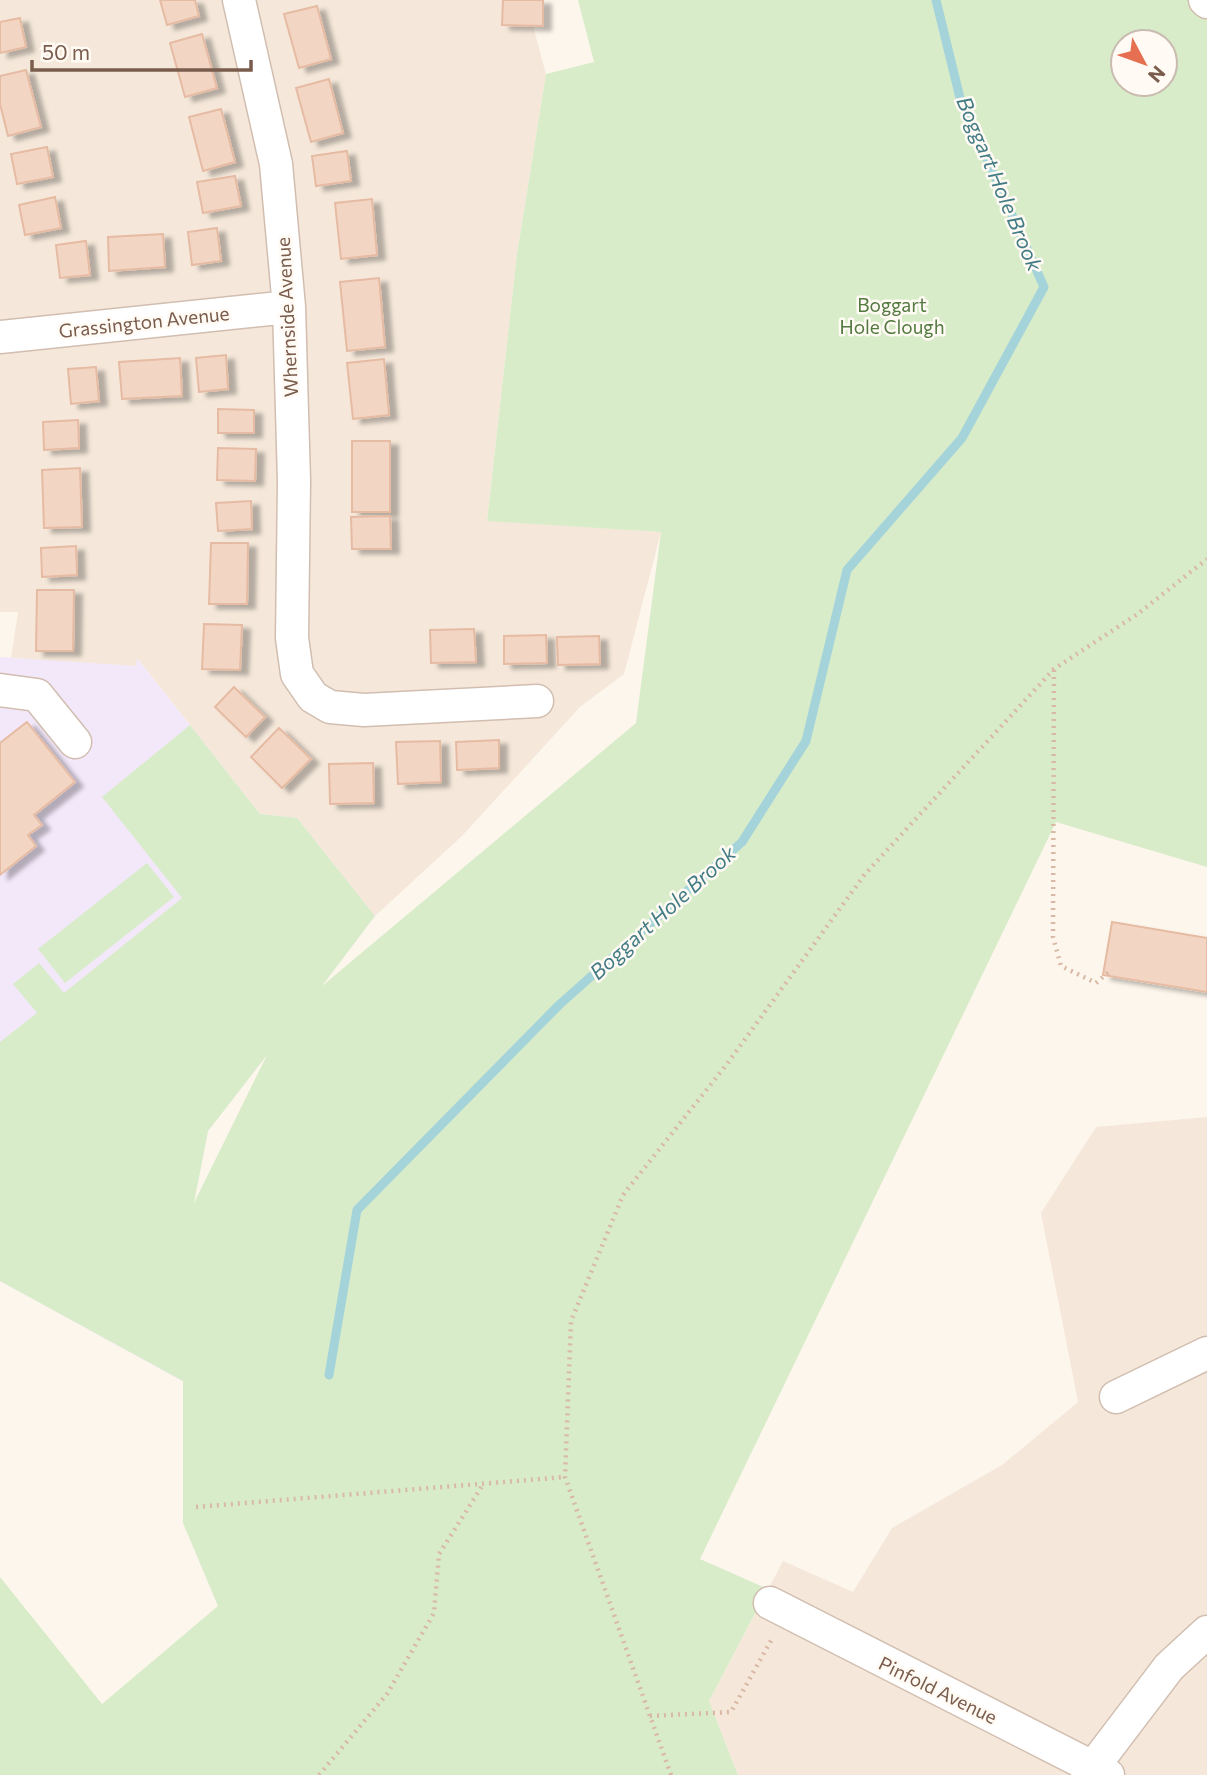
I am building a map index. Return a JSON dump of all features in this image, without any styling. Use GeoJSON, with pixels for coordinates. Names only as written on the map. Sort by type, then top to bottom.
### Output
{"type":"FeatureCollection","features":[{"type":"Feature","properties":{"kind":"street","name":"Whernside Avenue"},"geometry":{"type":"LineString","coordinates":[[239,0],[276,164],[289,307],[294,481],[292,638],[297,674],[313,697],[330,707],[364,710],[537,701]]}},
{"type":"Feature","properties":{"kind":"street","name":"Grassington Avenue"},"geometry":{"type":"LineString","coordinates":[[0,337],[289,307]]}},
{"type":"Feature","properties":{"kind":"street"},"geometry":{"type":"LineString","coordinates":[[0,690],[37,695],[75,742]]}},
{"type":"Feature","properties":{"kind":"street"},"geometry":{"type":"LineString","coordinates":[[1116,1397],[1207,1353]]}},
{"type":"Feature","properties":{"kind":"street","name":"Pinfold Avenue"},"geometry":{"type":"LineString","coordinates":[[779,1607],[1096,1772]]}},
{"type":"Feature","properties":{"kind":"street"},"geometry":{"type":"LineString","coordinates":[[1096,1772],[1169,1667],[1207,1632]]}},
{"type":"Feature","properties":{"kind":"path"},"geometry":{"type":"LineString","coordinates":[[671,1775],[565,1477],[571,1321],[623,1195],[727,1064],[865,874],[1054,669],[1139,613],[1207,559]]}},
{"type":"Feature","properties":{"kind":"path"},"geometry":{"type":"LineString","coordinates":[[1054,669],[1053,937],[1061,966],[1096,983],[1111,971]]}},
{"type":"Feature","properties":{"kind":"path"},"geometry":{"type":"LineString","coordinates":[[195,1507],[565,1477]]}},
{"type":"Feature","properties":{"kind":"path"},"geometry":{"type":"LineString","coordinates":[[318,1775],[387,1694],[434,1613],[439,1554],[484,1482]]}},
{"type":"Feature","properties":{"kind":"path"},"geometry":{"type":"LineString","coordinates":[[650,1716],[731,1712],[779,1607]]}},
{"type":"Feature","properties":{"kind":"shaded area"},"geometry":{"type":"Polygon","coordinates":[[[0,0],[526,0],[546,74],[517,254],[487,520],[661,532],[624,674],[580,707],[462,836],[375,916],[297,818],[260,814],[138,659],[137,667],[11,658],[18,612],[0,612],[0,0]]]}},
{"type":"Feature","properties":{"kind":"shaded area"},"geometry":{"type":"Polygon","coordinates":[[[0,657],[136,666],[137,658],[260,814],[297,818],[375,916],[208,1131],[190,1219],[177,1258],[190,1363],[182,1381],[0,1281],[0,657]]]}},
{"type":"Feature","properties":{"kind":"shaded area"},"geometry":{"type":"Polygon","coordinates":[[[1207,1117],[1207,1775],[738,1775],[709,1701],[783,1561],[853,1592],[892,1528],[1002,1465],[1078,1402],[1041,1213],[1096,1127],[1207,1117]]]}},
{"type":"Feature","properties":{"kind":"green space","name":"Boggart Hole Clough"},"geometry":{"type":"Polygon","coordinates":[[[578,0],[1207,0],[1207,867],[1056,822],[700,1559],[768,1589],[709,1701],[738,1775],[0,1775],[0,1577],[102,1704],[218,1606],[183,1523],[183,1381],[0,1281],[0,1042],[37,1013],[13,984],[39,963],[64,993],[182,898],[102,797],[190,725],[260,814],[297,818],[375,916],[322,986],[636,723],[661,532],[487,521],[517,254],[546,74],[594,62],[578,0]],[[267,1055],[208,1131],[194,1203],[267,1055]]]}},
{"type":"Feature","properties":{"kind":"green space"},"geometry":{"type":"Polygon","coordinates":[[[147,863],[174,897],[65,983],[38,949],[147,863]]]}},
{"type":"Feature","properties":{"kind":"building"},"geometry":{"type":"Polygon","coordinates":[[[160,0],[195,0],[199,16],[167,25],[160,0]]]}},
{"type":"Feature","properties":{"kind":"building"},"geometry":{"type":"Polygon","coordinates":[[[503,0],[543,0],[543,26],[502,25],[503,0]]]}},
{"type":"Feature","properties":{"kind":"building"},"geometry":{"type":"Polygon","coordinates":[[[317,6],[331,59],[299,68],[284,14],[317,6]]]}},
{"type":"Feature","properties":{"kind":"building"},"geometry":{"type":"Polygon","coordinates":[[[20,18],[26,47],[0,53],[0,22],[20,18]]]}},
{"type":"Feature","properties":{"kind":"building"},"geometry":{"type":"Polygon","coordinates":[[[202,34],[217,88],[185,97],[170,43],[202,34]]]}},
{"type":"Feature","properties":{"kind":"building"},"geometry":{"type":"Polygon","coordinates":[[[26,70],[41,127],[8,136],[0,104],[0,76],[26,70]]]}},
{"type":"Feature","properties":{"kind":"building"},"geometry":{"type":"Polygon","coordinates":[[[329,79],[343,133],[311,142],[296,88],[329,79]]]}},
{"type":"Feature","properties":{"kind":"building"},"geometry":{"type":"Polygon","coordinates":[[[221,109],[235,162],[203,171],[189,117],[221,109]]]}},
{"type":"Feature","properties":{"kind":"building"},"geometry":{"type":"Polygon","coordinates":[[[47,147],[53,177],[17,184],[11,154],[47,147]]]}},
{"type":"Feature","properties":{"kind":"building"},"geometry":{"type":"Polygon","coordinates":[[[347,151],[351,181],[316,186],[312,156],[347,151]]]}},
{"type":"Feature","properties":{"kind":"building"},"geometry":{"type":"Polygon","coordinates":[[[235,176],[241,206],[203,213],[197,182],[235,176]]]}},
{"type":"Feature","properties":{"kind":"building"},"geometry":{"type":"Polygon","coordinates":[[[55,197],[61,228],[25,235],[19,205],[55,197]]]}},
{"type":"Feature","properties":{"kind":"building"},"geometry":{"type":"Polygon","coordinates":[[[372,199],[377,255],[341,259],[335,203],[372,199]]]}},
{"type":"Feature","properties":{"kind":"building"},"geometry":{"type":"Polygon","coordinates":[[[217,228],[221,261],[192,265],[188,232],[217,228]]]}},
{"type":"Feature","properties":{"kind":"building"},"geometry":{"type":"Polygon","coordinates":[[[163,234],[165,267],[109,271],[108,237],[163,234]]]}},
{"type":"Feature","properties":{"kind":"building"},"geometry":{"type":"Polygon","coordinates":[[[86,241],[90,275],[60,278],[56,245],[86,241]]]}},
{"type":"Feature","properties":{"kind":"building"},"geometry":{"type":"Polygon","coordinates":[[[379,278],[385,347],[347,351],[340,282],[379,278]]]}},
{"type":"Feature","properties":{"kind":"building"},"geometry":{"type":"Polygon","coordinates":[[[226,355],[228,389],[199,392],[196,358],[226,355]]]}},
{"type":"Feature","properties":{"kind":"building"},"geometry":{"type":"Polygon","coordinates":[[[180,358],[182,396],[122,399],[119,362],[180,358]]]}},
{"type":"Feature","properties":{"kind":"building"},"geometry":{"type":"Polygon","coordinates":[[[384,359],[389,415],[353,419],[347,363],[384,359]]]}},
{"type":"Feature","properties":{"kind":"building"},"geometry":{"type":"Polygon","coordinates":[[[96,367],[99,401],[71,404],[68,369],[96,367]]]}},
{"type":"Feature","properties":{"kind":"building"},"geometry":{"type":"Polygon","coordinates":[[[218,409],[254,410],[254,433],[218,433],[218,409]]]}},
{"type":"Feature","properties":{"kind":"building"},"geometry":{"type":"Polygon","coordinates":[[[78,420],[79,448],[44,450],[43,422],[78,420]]]}},
{"type":"Feature","properties":{"kind":"building"},"geometry":{"type":"Polygon","coordinates":[[[352,441],[390,441],[390,512],[352,512],[352,441]]]}},
{"type":"Feature","properties":{"kind":"building"},"geometry":{"type":"Polygon","coordinates":[[[218,448],[256,449],[255,481],[217,480],[218,448]]]}},
{"type":"Feature","properties":{"kind":"building"},"geometry":{"type":"Polygon","coordinates":[[[80,468],[82,527],[44,528],[42,470],[80,468]]]}},
{"type":"Feature","properties":{"kind":"building"},"geometry":{"type":"Polygon","coordinates":[[[251,501],[252,529],[218,531],[216,503],[251,501]]]}},
{"type":"Feature","properties":{"kind":"building"},"geometry":{"type":"Polygon","coordinates":[[[390,516],[391,549],[352,549],[351,517],[390,516]]]}},
{"type":"Feature","properties":{"kind":"building"},"geometry":{"type":"Polygon","coordinates":[[[211,543],[248,543],[247,604],[209,604],[211,543]]]}},
{"type":"Feature","properties":{"kind":"building"},"geometry":{"type":"Polygon","coordinates":[[[76,546],[77,575],[42,577],[41,548],[76,546]]]}},
{"type":"Feature","properties":{"kind":"building"},"geometry":{"type":"Polygon","coordinates":[[[37,590],[74,590],[73,651],[36,651],[37,590]]]}},
{"type":"Feature","properties":{"kind":"building"},"geometry":{"type":"Polygon","coordinates":[[[204,624],[242,625],[240,670],[202,669],[204,624]]]}},
{"type":"Feature","properties":{"kind":"building"},"geometry":{"type":"Polygon","coordinates":[[[474,629],[476,662],[431,663],[430,630],[474,629]]]}},
{"type":"Feature","properties":{"kind":"building"},"geometry":{"type":"Polygon","coordinates":[[[546,635],[547,663],[504,664],[504,636],[546,635]]]}},
{"type":"Feature","properties":{"kind":"building"},"geometry":{"type":"Polygon","coordinates":[[[599,636],[600,664],[558,665],[557,637],[599,636]]]}},
{"type":"Feature","properties":{"kind":"building"},"geometry":{"type":"Polygon","coordinates":[[[234,687],[265,717],[246,737],[215,707],[234,687]]]}},
{"type":"Feature","properties":{"kind":"building"},"geometry":{"type":"Polygon","coordinates":[[[27,722],[75,782],[34,815],[42,825],[28,835],[36,846],[0,875],[0,743],[27,722]]]}},
{"type":"Feature","properties":{"kind":"building"},"geometry":{"type":"Polygon","coordinates":[[[279,728],[311,759],[282,788],[251,757],[279,728]]]}},
{"type":"Feature","properties":{"kind":"building"},"geometry":{"type":"Polygon","coordinates":[[[499,740],[499,768],[457,770],[456,742],[499,740]]]}},
{"type":"Feature","properties":{"kind":"building"},"geometry":{"type":"Polygon","coordinates":[[[440,741],[441,782],[398,784],[396,742],[440,741]]]}},
{"type":"Feature","properties":{"kind":"building"},"geometry":{"type":"Polygon","coordinates":[[[373,763],[374,803],[330,804],[329,764],[373,763]]]}},
{"type":"Feature","properties":{"kind":"building"},"geometry":{"type":"Polygon","coordinates":[[[1112,922],[1207,938],[1207,992],[1103,975],[1112,922]]]}},
{"type":"Feature","properties":{"kind":"waterway","name":"Boggart Hole Brook"},"geometry":{"type":"LineString","coordinates":[[329,1375],[357,1210],[559,1005],[742,842],[806,741],[847,570],[962,438],[1044,287],[960,98],[936,0]]}}]}
